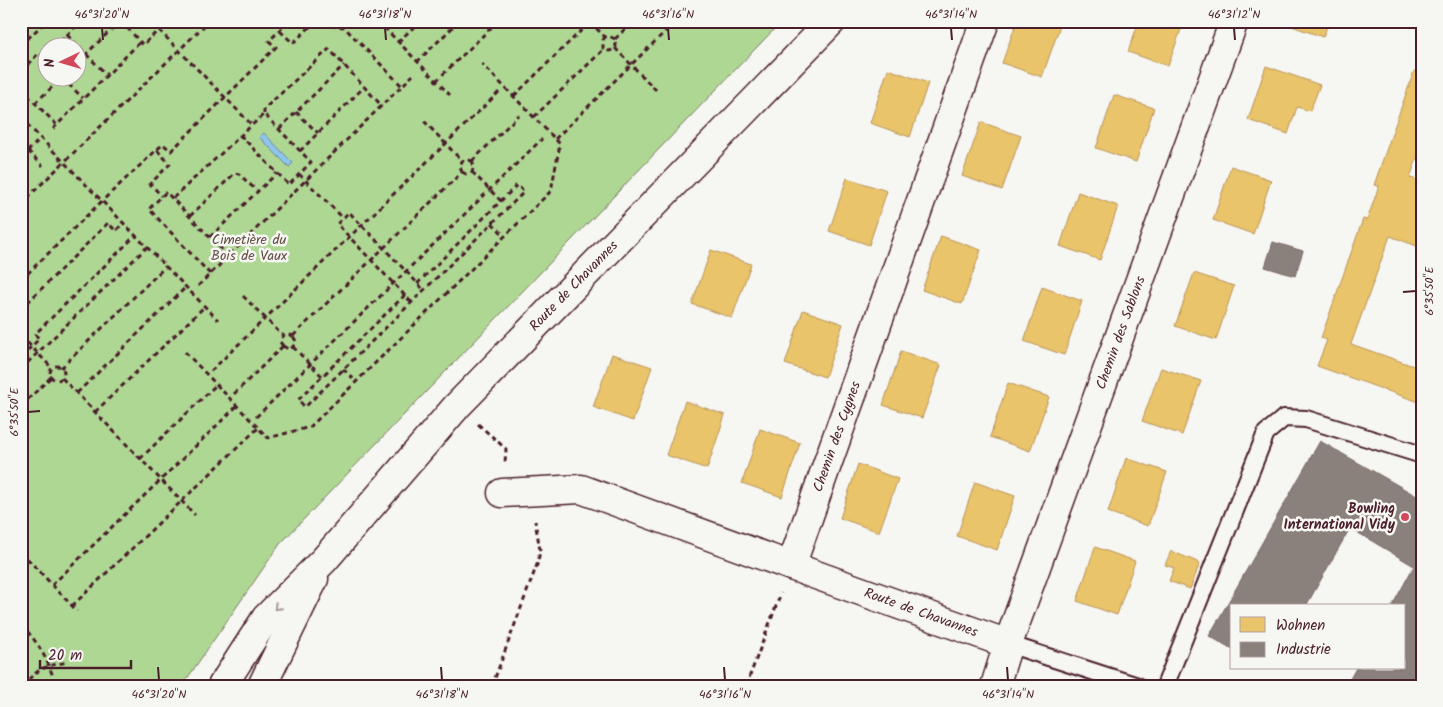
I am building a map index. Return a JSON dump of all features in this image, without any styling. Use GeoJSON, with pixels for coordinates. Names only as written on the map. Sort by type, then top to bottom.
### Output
{"type":"FeatureCollection","features":[{"type":"Feature","properties":{"kind":"street","name":"Route de Chavannes"},"geometry":{"type":"LineString","coordinates":[[222,686],[266,618],[324,560],[365,510],[457,406],[832,21]]}},
{"type":"Feature","properties":{"kind":"street","name":"Chemin des Cygnes"},"geometry":{"type":"LineString","coordinates":[[791,566],[985,21]]}},
{"type":"Feature","properties":{"kind":"street","name":"Chemin des Sablons"},"geometry":{"type":"LineString","coordinates":[[1008,644],[1234,21]]}},
{"type":"Feature","properties":{"kind":"street"},"geometry":{"type":"LineString","coordinates":[[502,493],[581,489],[791,566]]}},
{"type":"Feature","properties":{"kind":"street","name":"Route de Chavannes"},"geometry":{"type":"LineString","coordinates":[[262,686],[324,560]]}},
{"type":"Feature","properties":{"kind":"street","name":"Route de Chavannes"},"geometry":{"type":"LineString","coordinates":[[791,566],[1008,644]]}},
{"type":"Feature","properties":{"kind":"street"},"geometry":{"type":"LineString","coordinates":[[995,686],[1008,644]]}},
{"type":"Feature","properties":{"kind":"lane"},"geometry":{"type":"LineString","coordinates":[[1165,686],[1266,433],[1284,418],[1306,418],[1422,455]]}},
{"type":"Feature","properties":{"kind":"lane"},"geometry":{"type":"LineString","coordinates":[[1008,644],[1138,686]]}},
{"type":"Feature","properties":{"kind":"path"},"geometry":{"type":"LineString","coordinates":[[21,45],[46,21]]}},
{"type":"Feature","properties":{"kind":"path"},"geometry":{"type":"LineString","coordinates":[[64,38],[81,21]]}},
{"type":"Feature","properties":{"kind":"path"},"geometry":{"type":"LineString","coordinates":[[88,52],[120,21],[143,45],[168,21]]}},
{"type":"Feature","properties":{"kind":"path"},"geometry":{"type":"LineString","coordinates":[[21,204],[209,21]]}},
{"type":"Feature","properties":{"kind":"path"},"geometry":{"type":"LineString","coordinates":[[21,280],[163,144],[171,151],[276,47],[269,41],[289,21]]}},
{"type":"Feature","properties":{"kind":"path"},"geometry":{"type":"LineString","coordinates":[[398,42],[420,21]]}},
{"type":"Feature","properties":{"kind":"path"},"geometry":{"type":"LineString","coordinates":[[417,62],[459,21]]}},
{"type":"Feature","properties":{"kind":"path"},"geometry":{"type":"LineString","coordinates":[[436,81],[498,21]]}},
{"type":"Feature","properties":{"kind":"path"},"geometry":{"type":"LineString","coordinates":[[514,96],[590,21],[605,37],[609,36],[615,39],[617,44],[615,48],[611,51],[604,49]]}},
{"type":"Feature","properties":{"kind":"path"},"geometry":{"type":"LineString","coordinates":[[615,39],[633,21]]}},
{"type":"Feature","properties":{"kind":"path"},"geometry":{"type":"LineString","coordinates":[[555,138],[676,21]]}},
{"type":"Feature","properties":{"kind":"path"},"geometry":{"type":"LineString","coordinates":[[379,22],[450,94]]}},
{"type":"Feature","properties":{"kind":"path"},"geometry":{"type":"LineString","coordinates":[[280,31],[293,43],[313,24],[344,27],[402,86]]}},
{"type":"Feature","properties":{"kind":"path"},"geometry":{"type":"LineString","coordinates":[[159,30],[252,125]]}},
{"type":"Feature","properties":{"kind":"path"},"geometry":{"type":"LineString","coordinates":[[67,35],[70,38]]}},
{"type":"Feature","properties":{"kind":"path"},"geometry":{"type":"LineString","coordinates":[[604,49],[602,44],[605,37]]}},
{"type":"Feature","properties":{"kind":"path"},"geometry":{"type":"LineString","coordinates":[[53,129],[140,42]]}},
{"type":"Feature","properties":{"kind":"path"},"geometry":{"type":"LineString","coordinates":[[615,48],[656,90]]}},
{"type":"Feature","properties":{"kind":"path"},"geometry":{"type":"LineString","coordinates":[[173,198],[241,136],[264,114],[264,109],[329,49],[382,106]]}},
{"type":"Feature","properties":{"kind":"path"},"geometry":{"type":"LineString","coordinates":[[534,117],[604,49]]}},
{"type":"Feature","properties":{"kind":"path"},"geometry":{"type":"LineString","coordinates":[[21,71],[38,54]]}},
{"type":"Feature","properties":{"kind":"path"},"geometry":{"type":"LineString","coordinates":[[88,56],[107,75]]}},
{"type":"Feature","properties":{"kind":"path"},"geometry":{"type":"LineString","coordinates":[[185,352],[268,438],[310,426],[551,191],[560,144],[482,64]]}},
{"type":"Feature","properties":{"kind":"path"},"geometry":{"type":"LineString","coordinates":[[279,129],[344,66]]}},
{"type":"Feature","properties":{"kind":"path"},"geometry":{"type":"LineString","coordinates":[[198,286],[414,75]]}},
{"type":"Feature","properties":{"kind":"path"},"geometry":{"type":"LineString","coordinates":[[300,151],[364,87]]}},
{"type":"Feature","properties":{"kind":"path"},"geometry":{"type":"LineString","coordinates":[[35,103],[51,88]]}},
{"type":"Feature","properties":{"kind":"path"},"geometry":{"type":"LineString","coordinates":[[72,88],[83,98]]}},
{"type":"Feature","properties":{"kind":"path"},"geometry":{"type":"LineString","coordinates":[[21,89],[56,125]]}},
{"type":"Feature","properties":{"kind":"path"},"geometry":{"type":"LineString","coordinates":[[211,371],[499,92]]}},
{"type":"Feature","properties":{"kind":"path"},"geometry":{"type":"LineString","coordinates":[[296,112],[318,133]]}},
{"type":"Feature","properties":{"kind":"path"},"geometry":{"type":"LineString","coordinates":[[241,136],[288,185],[311,162],[264,114]]}},
{"type":"Feature","properties":{"kind":"path"},"geometry":{"type":"LineString","coordinates":[[472,161],[519,115]]}},
{"type":"Feature","properties":{"kind":"path"},"geometry":{"type":"LineString","coordinates":[[22,120],[218,320]]}},
{"type":"Feature","properties":{"kind":"path"},"geometry":{"type":"LineString","coordinates":[[424,121],[462,161]]}},
{"type":"Feature","properties":{"kind":"path"},"geometry":{"type":"LineString","coordinates":[[21,158],[41,138]]}},
{"type":"Feature","properties":{"kind":"path"},"geometry":{"type":"LineString","coordinates":[[256,416],[542,139]]}},
{"type":"Feature","properties":{"kind":"path"},"geometry":{"type":"LineString","coordinates":[[157,150],[170,164],[150,184],[162,196]]}},
{"type":"Feature","properties":{"kind":"path"},"geometry":{"type":"LineString","coordinates":[[28,151],[43,166]]}},
{"type":"Feature","properties":{"kind":"path"},"geometry":{"type":"LineString","coordinates":[[462,161],[466,159],[472,161]]}},
{"type":"Feature","properties":{"kind":"path"},"geometry":{"type":"LineString","coordinates":[[462,161],[460,167],[462,172]]}},
{"type":"Feature","properties":{"kind":"path"},"geometry":{"type":"LineString","coordinates":[[472,161],[474,166],[472,172]]}},
{"type":"Feature","properties":{"kind":"path"},"geometry":{"type":"LineString","coordinates":[[462,172],[466,174],[472,172]]}},
{"type":"Feature","properties":{"kind":"path"},"geometry":{"type":"LineString","coordinates":[[293,336],[462,172]]}},
{"type":"Feature","properties":{"kind":"path"},"geometry":{"type":"LineString","coordinates":[[472,172],[501,201]]}},
{"type":"Feature","properties":{"kind":"path"},"geometry":{"type":"LineString","coordinates":[[190,216],[234,173],[239,174],[258,192]]}},
{"type":"Feature","properties":{"kind":"path"},"geometry":{"type":"LineString","coordinates":[[210,237],[277,173]]}},
{"type":"Feature","properties":{"kind":"path"},"geometry":{"type":"LineString","coordinates":[[299,174],[343,218]]}},
{"type":"Feature","properties":{"kind":"path"},"geometry":{"type":"LineString","coordinates":[[405,295],[298,400],[305,407],[524,192],[517,185],[417,284]]}},
{"type":"Feature","properties":{"kind":"path"},"geometry":{"type":"LineString","coordinates":[[210,274],[148,209],[166,192],[228,256]]}},
{"type":"Feature","properties":{"kind":"path"},"geometry":{"type":"LineString","coordinates":[[411,302],[337,224],[349,212],[424,290]]}},
{"type":"Feature","properties":{"kind":"path"},"geometry":{"type":"LineString","coordinates":[[21,309],[108,223],[116,231],[123,223]]}},
{"type":"Feature","properties":{"kind":"path"},"geometry":{"type":"LineString","coordinates":[[492,223],[505,236]]}},
{"type":"Feature","properties":{"kind":"path"},"geometry":{"type":"LineString","coordinates":[[21,353],[23,355],[39,339],[35,334],[136,235]]}},
{"type":"Feature","properties":{"kind":"path"},"geometry":{"type":"LineString","coordinates":[[21,369],[147,247]]}},
{"type":"Feature","properties":{"kind":"path"},"geometry":{"type":"LineString","coordinates":[[62,368],[166,266]]}},
{"type":"Feature","properties":{"kind":"path"},"geometry":{"type":"LineString","coordinates":[[77,393],[186,287]]}},
{"type":"Feature","properties":{"kind":"path"},"geometry":{"type":"LineString","coordinates":[[243,296],[283,336]]}},
{"type":"Feature","properties":{"kind":"path"},"geometry":{"type":"LineString","coordinates":[[95,412],[205,306]]}},
{"type":"Feature","properties":{"kind":"path"},"geometry":{"type":"LineString","coordinates":[[287,334],[293,336],[296,341],[293,347],[288,349],[283,346],[280,342],[283,336],[287,334]]}},
{"type":"Feature","properties":{"kind":"path"},"geometry":{"type":"LineString","coordinates":[[21,336],[52,368]]}},
{"type":"Feature","properties":{"kind":"path"},"geometry":{"type":"LineString","coordinates":[[234,394],[283,346]]}},
{"type":"Feature","properties":{"kind":"path"},"geometry":{"type":"LineString","coordinates":[[293,347],[322,376]]}},
{"type":"Feature","properties":{"kind":"path"},"geometry":{"type":"LineString","coordinates":[[52,368],[58,366],[62,368]]}},
{"type":"Feature","properties":{"kind":"path"},"geometry":{"type":"LineString","coordinates":[[51,377],[50,371],[52,368]]}},
{"type":"Feature","properties":{"kind":"path"},"geometry":{"type":"LineString","coordinates":[[62,368],[64,372],[62,378]]}},
{"type":"Feature","properties":{"kind":"path"},"geometry":{"type":"LineString","coordinates":[[343,369],[356,381]]}},
{"type":"Feature","properties":{"kind":"path"},"geometry":{"type":"LineString","coordinates":[[51,377],[55,380],[62,378]]}},
{"type":"Feature","properties":{"kind":"path"},"geometry":{"type":"LineString","coordinates":[[21,406],[51,377]]}},
{"type":"Feature","properties":{"kind":"path"},"geometry":{"type":"LineString","coordinates":[[62,378],[195,516]]}},
{"type":"Feature","properties":{"kind":"path"},"geometry":{"type":"LineString","coordinates":[[140,459],[216,385]]}},
{"type":"Feature","properties":{"kind":"path"},"geometry":{"type":"LineString","coordinates":[[52,584],[237,406]]}},
{"type":"Feature","properties":{"kind":"path"},"geometry":{"type":"LineString","coordinates":[[478,424],[506,450],[502,493],[536,522],[540,550],[538,562],[492,686]]}},
{"type":"Feature","properties":{"kind":"path"},"geometry":{"type":"LineString","coordinates":[[72,606],[258,428]]}},
{"type":"Feature","properties":{"kind":"path"},"geometry":{"type":"LineString","coordinates":[[21,552],[77,611]]}},
{"type":"Feature","properties":{"kind":"path"},"geometry":{"type":"LineString","coordinates":[[746,686],[772,614]]}},
{"type":"Feature","properties":{"kind":"path"},"geometry":{"type":"LineString","coordinates":[[21,625],[33,638],[49,665],[56,686]]}},
{"type":"Feature","properties":{"kind":"path"},"geometry":{"type":"LineString","coordinates":[[22,686],[37,671],[49,665],[68,662]]}},
{"type":"Feature","properties":{"kind":"green space","name":"Cimetière du Bois de Vaux"},"geometry":{"type":"Polygon","coordinates":[[[21,21],[782,21],[280,544],[182,686],[21,686],[21,21]]]}},
{"type":"Feature","properties":{"kind":"water"},"geometry":{"type":"Polygon","coordinates":[[[264,133],[293,163],[289,167],[259,137],[264,133]]]}},
{"type":"Feature","properties":{"kind":"building: Wohnen"},"geometry":{"type":"Polygon","coordinates":[[[1017,21],[1057,21],[1061,23],[1042,77],[1002,63],[1017,21]]]}},
{"type":"Feature","properties":{"kind":"building: Wohnen"},"geometry":{"type":"Polygon","coordinates":[[[1139,21],[1184,21],[1168,66],[1128,52],[1139,21]]]}},
{"type":"Feature","properties":{"kind":"building: Wohnen"},"geometry":{"type":"Polygon","coordinates":[[[1284,21],[1329,21],[1323,37],[1283,23],[1284,21]]]}},
{"type":"Feature","properties":{"kind":"building: Wohnen"},"geometry":{"type":"Polygon","coordinates":[[[1266,66],[1320,85],[1310,111],[1297,107],[1288,134],[1248,120],[1266,66]]]}},
{"type":"Feature","properties":{"kind":"building: Wohnen"},"geometry":{"type":"Polygon","coordinates":[[[888,69],[928,83],[910,137],[870,123],[888,69]]]}},
{"type":"Feature","properties":{"kind":"building: Wohnen"},"geometry":{"type":"Polygon","coordinates":[[[1414,71],[1422,73],[1422,144],[1410,178],[1422,181],[1422,248],[1390,236],[1351,344],[1422,369],[1422,403],[1317,366],[1327,340],[1321,338],[1363,219],[1367,220],[1379,186],[1374,185],[1414,71]]]}},
{"type":"Feature","properties":{"kind":"building: Wohnen"},"geometry":{"type":"Polygon","coordinates":[[[1114,95],[1154,108],[1136,162],[1096,148],[1114,95]]]}},
{"type":"Feature","properties":{"kind":"building: Wohnen"},"geometry":{"type":"Polygon","coordinates":[[[981,122],[1021,136],[1002,190],[962,176],[981,122]]]}},
{"type":"Feature","properties":{"kind":"building: Wohnen"},"geometry":{"type":"Polygon","coordinates":[[[1231,166],[1271,180],[1253,234],[1213,220],[1231,166]]]}},
{"type":"Feature","properties":{"kind":"building: Wohnen"},"geometry":{"type":"Polygon","coordinates":[[[847,178],[887,191],[869,245],[829,231],[847,178]]]}},
{"type":"Feature","properties":{"kind":"building: Wohnen"},"geometry":{"type":"Polygon","coordinates":[[[1078,192],[1118,206],[1100,260],[1060,246],[1078,192]]]}},
{"type":"Feature","properties":{"kind":"building: Wohnen"},"geometry":{"type":"Polygon","coordinates":[[[941,236],[981,250],[962,304],[922,290],[941,236]]]}},
{"type":"Feature","properties":{"kind":"building: Wohnen"},"geometry":{"type":"Polygon","coordinates":[[[711,250],[751,264],[732,318],[692,304],[711,250]]]}},
{"type":"Feature","properties":{"kind":"building: Wohnen"},"geometry":{"type":"Polygon","coordinates":[[[1194,273],[1234,286],[1216,340],[1175,326],[1194,273]]]}},
{"type":"Feature","properties":{"kind":"building: Wohnen"},"geometry":{"type":"Polygon","coordinates":[[[1042,287],[1082,301],[1064,355],[1024,341],[1042,287]]]}},
{"type":"Feature","properties":{"kind":"building: Wohnen"},"geometry":{"type":"Polygon","coordinates":[[[803,310],[843,324],[825,377],[785,364],[803,310]]]}},
{"type":"Feature","properties":{"kind":"building: Wohnen"},"geometry":{"type":"Polygon","coordinates":[[[901,351],[941,365],[922,418],[883,405],[901,351]]]}},
{"type":"Feature","properties":{"kind":"building: Wohnen"},"geometry":{"type":"Polygon","coordinates":[[[612,354],[652,367],[633,421],[593,407],[612,354]]]}},
{"type":"Feature","properties":{"kind":"building: Wohnen"},"geometry":{"type":"Polygon","coordinates":[[[1161,368],[1201,381],[1182,435],[1142,421],[1161,368]]]}},
{"type":"Feature","properties":{"kind":"building: Wohnen"},"geometry":{"type":"Polygon","coordinates":[[[1008,383],[1049,397],[1030,451],[990,437],[1008,383]]]}},
{"type":"Feature","properties":{"kind":"building: Wohnen"},"geometry":{"type":"Polygon","coordinates":[[[685,401],[725,415],[707,469],[666,455],[685,401]]]}},
{"type":"Feature","properties":{"kind":"building: Wohnen"},"geometry":{"type":"Polygon","coordinates":[[[760,429],[800,443],[782,497],[742,483],[760,429]]]}},
{"type":"Feature","properties":{"kind":"building: Wohnen"},"geometry":{"type":"Polygon","coordinates":[[[1126,458],[1167,472],[1148,526],[1108,512],[1126,458]]]}},
{"type":"Feature","properties":{"kind":"building: Wohnen"},"geometry":{"type":"Polygon","coordinates":[[[858,464],[898,479],[879,532],[840,518],[858,464]]]}},
{"type":"Feature","properties":{"kind":"building: Wohnen"},"geometry":{"type":"Polygon","coordinates":[[[975,482],[1015,496],[997,550],[957,536],[975,482]]]}},
{"type":"Feature","properties":{"kind":"building: Wohnen"},"geometry":{"type":"Polygon","coordinates":[[[1095,547],[1135,561],[1117,615],[1077,601],[1095,547]]]}},
{"type":"Feature","properties":{"kind":"building: Wohnen"},"geometry":{"type":"Polygon","coordinates":[[[1171,551],[1200,563],[1190,589],[1169,581],[1174,568],[1165,565],[1171,551]]]}},
{"type":"Feature","properties":{"kind":"building: Industrie"},"geometry":{"type":"Polygon","coordinates":[[[1273,242],[1303,251],[1295,276],[1265,267],[1273,242]]]}},
{"type":"Feature","properties":{"kind":"building: Industrie"},"geometry":{"type":"Polygon","coordinates":[[[1320,441],[1422,499],[1422,686],[1346,686],[1355,670],[1406,670],[1406,604],[1393,604],[1414,566],[1350,528],[1307,604],[1230,604],[1230,648],[1209,636],[1320,441]]]}},
{"type":"Feature","properties":{"kind":"place","name":"Bowling International Vidy"},"geometry":{"type":"Point","coordinates":[1405,517]}}]}
